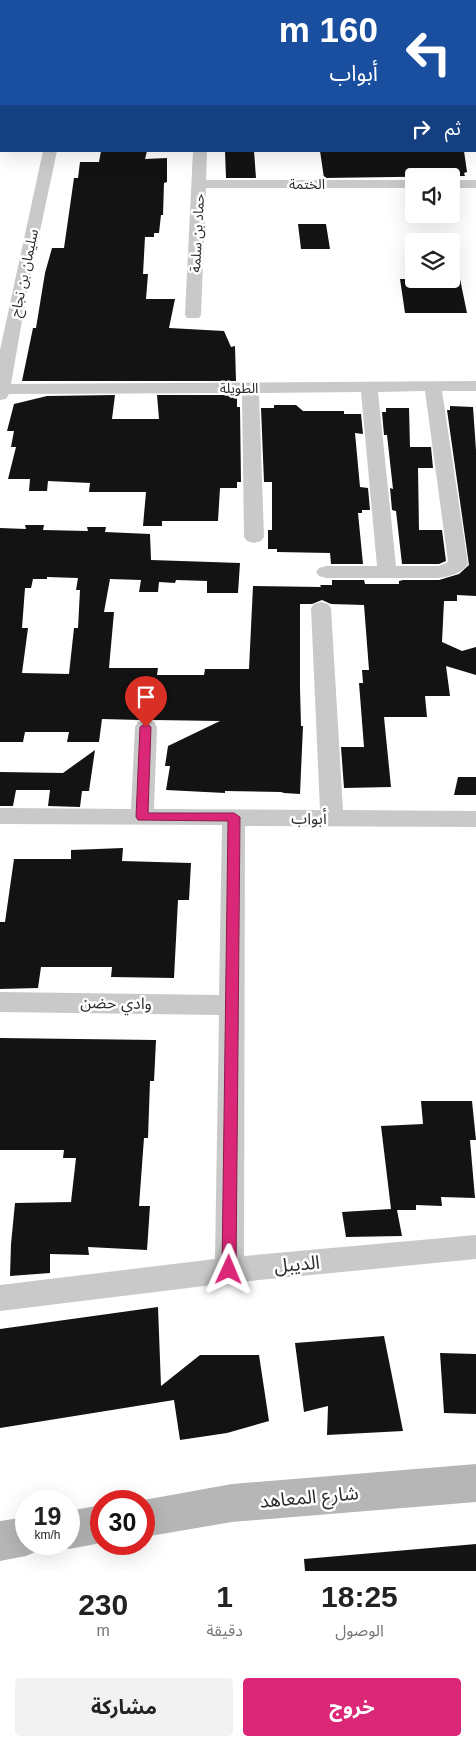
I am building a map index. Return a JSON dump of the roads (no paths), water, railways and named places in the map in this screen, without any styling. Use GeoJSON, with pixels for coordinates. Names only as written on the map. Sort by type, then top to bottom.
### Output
{"type":"FeatureCollection","features":[{"type":"Feature","properties":{"kind":"street","name":"سليمان بن نجاح"},"geometry":{"type":"LineString","coordinates":[[1,392],[19,292],[50,152]]}},
{"type":"Feature","properties":{"kind":"street","name":"حماد بن سلمة"},"geometry":{"type":"LineString","coordinates":[[193,315],[200,152]]}},
{"type":"Feature","properties":{"kind":"street","name":"الختمة"},"geometry":{"type":"LineString","coordinates":[[199,184],[405,184]]}},
{"type":"Feature","properties":{"kind":"street"},"geometry":{"type":"LineString","coordinates":[[460,184],[476,184]]}},
{"type":"Feature","properties":{"kind":"street"},"geometry":{"type":"LineString","coordinates":[[369,386],[387,572]]}},
{"type":"Feature","properties":{"kind":"street"},"geometry":{"type":"LineString","coordinates":[[326,572],[447,571],[458,564],[433,386]]}},
{"type":"Feature","properties":{"kind":"street","name":"الطويلة"},"geometry":{"type":"LineString","coordinates":[[1,392],[476,386]]}},
{"type":"Feature","properties":{"kind":"street"},"geometry":{"type":"LineString","coordinates":[[250,388],[254,537]]}},
{"type":"Feature","properties":{"kind":"street"},"geometry":{"type":"LineString","coordinates":[[321,608],[332,818]]}},
{"type":"Feature","properties":{"kind":"street"},"geometry":{"type":"LineString","coordinates":[[142,817],[146,727]]}},
{"type":"Feature","properties":{"kind":"street","name":"أبواب"},"geometry":{"type":"LineString","coordinates":[[0,816],[476,819]]}},
{"type":"Feature","properties":{"kind":"street"},"geometry":{"type":"LineString","coordinates":[[229,1270],[234,817]]}},
{"type":"Feature","properties":{"kind":"street","name":"وادي حضن"},"geometry":{"type":"LineString","coordinates":[[0,1002],[232,1005]]}},
{"type":"Feature","properties":{"kind":"street","name":"الديبل"},"geometry":{"type":"LineString","coordinates":[[0,1298],[229,1270],[476,1247]]}},
{"type":"Feature","properties":{"kind":"street","name":"شارع المعاهد"},"geometry":{"type":"LineString","coordinates":[[155,1516],[232,1503],[476,1483]]}},
{"type":"Feature","properties":{"kind":"street"},"geometry":{"type":"LineString","coordinates":[[0,1541],[15,1538]]}},
{"type":"Feature","properties":{"kind":"lane"},"geometry":{"type":"LineString","coordinates":[[427,0],[466,0]]}}]}
